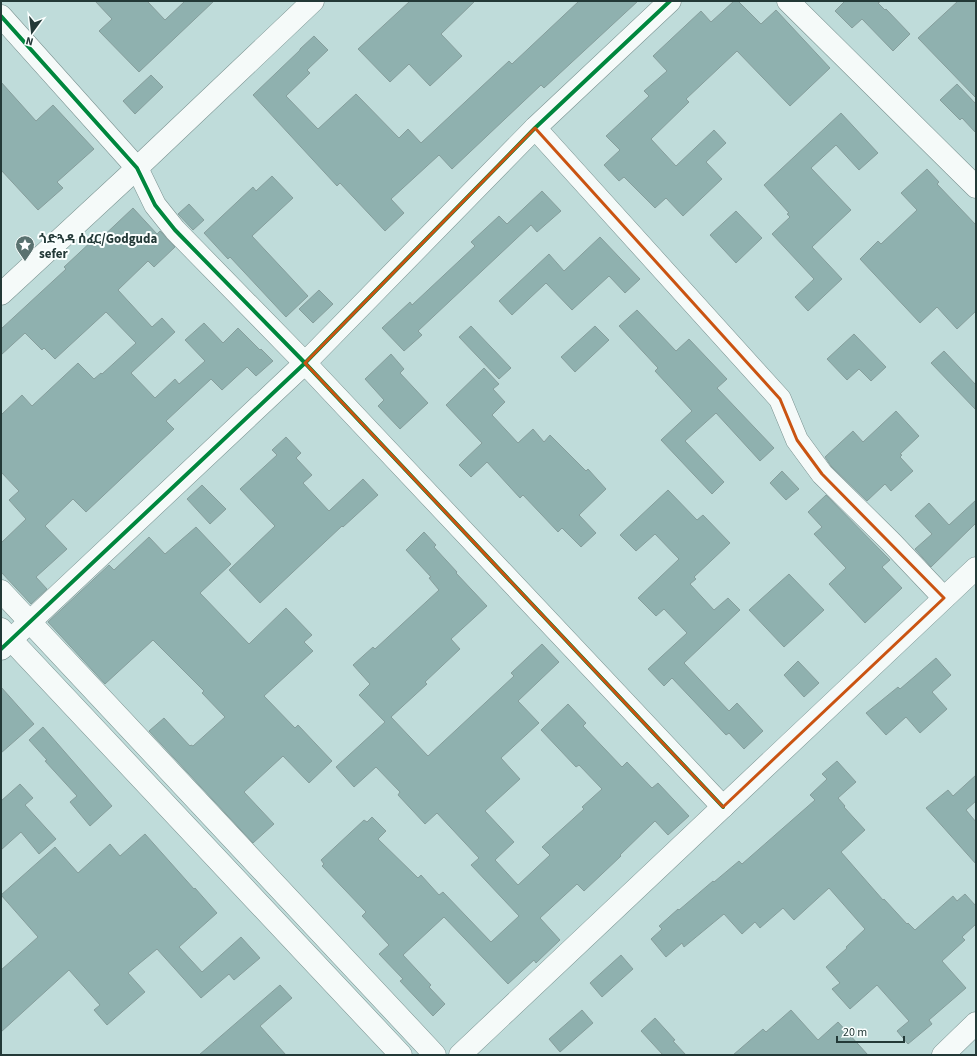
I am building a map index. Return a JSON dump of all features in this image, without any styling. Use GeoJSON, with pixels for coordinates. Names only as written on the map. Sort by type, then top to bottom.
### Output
{"type":"FeatureCollection","features":[{"type":"Feature","properties":{"kind":"street"},"geometry":{"type":"LineString","coordinates":[[1,294],[137,168],[313,1]]}},
{"type":"Feature","properties":{"kind":"street"},"geometry":{"type":"LineString","coordinates":[[401,1055],[4,639],[30,622],[305,363],[535,128],[670,1]]}},
{"type":"Feature","properties":{"kind":"street"},"geometry":{"type":"LineString","coordinates":[[788,1],[976,187]]}},
{"type":"Feature","properties":{"kind":"street"},"geometry":{"type":"LineString","coordinates":[[1,16],[137,168],[155,205],[175,230],[305,363],[722,807]]}},
{"type":"Feature","properties":{"kind":"street"},"geometry":{"type":"LineString","coordinates":[[535,128],[780,399],[797,440],[822,474],[891,542],[944,598]]}},
{"type":"Feature","properties":{"kind":"street"},"geometry":{"type":"LineString","coordinates":[[460,1055],[976,568]]}},
{"type":"Feature","properties":{"kind":"street"},"geometry":{"type":"LineString","coordinates":[[1,591],[436,1055]]}},
{"type":"Feature","properties":{"kind":"street"},"geometry":{"type":"LineString","coordinates":[[943,1055],[976,1024]]}},
{"type":"Feature","properties":{"kind":"highlighted area"},"geometry":{"type":"Polygon","coordinates":[[[535,128],[780,399],[797,440],[822,474],[944,598],[723,807],[305,363],[535,128]]]}},
{"type":"Feature","properties":{"kind":"building"},"geometry":{"type":"Polygon","coordinates":[[[95,1],[147,1],[165,20],[185,1],[214,1],[139,72],[99,31],[112,19],[95,1]]]}},
{"type":"Feature","properties":{"kind":"building"},"geometry":{"type":"Polygon","coordinates":[[[410,1],[475,1],[441,34],[462,56],[430,86],[409,64],[390,82],[358,49],[410,1]]]}},
{"type":"Feature","properties":{"kind":"building"},"geometry":{"type":"Polygon","coordinates":[[[579,1],[638,1],[544,88],[541,85],[452,169],[439,155],[391,199],[404,213],[385,231],[340,183],[337,186],[253,95],[314,36],[328,50],[307,70],[310,73],[286,96],[318,129],[356,94],[399,138],[408,129],[421,143],[509,61],[512,64],[579,1]]]}},
{"type":"Feature","properties":{"kind":"building"},"geometry":{"type":"Polygon","coordinates":[[[734,1],[738,1],[761,24],[776,10],[830,68],[790,106],[737,51],[686,99],[689,102],[651,139],[676,166],[714,130],[726,143],[706,162],[722,179],[683,216],[666,198],[655,208],[624,177],[619,181],[604,165],[620,150],[606,136],[649,96],[644,91],[667,71],[653,56],[701,11],[711,22],[734,1]]]}},
{"type":"Feature","properties":{"kind":"building"},"geometry":{"type":"Polygon","coordinates":[[[845,1],[881,1],[878,3],[885,10],[886,9],[910,34],[893,51],[862,19],[852,28],[835,11],[845,1]]]}},
{"type":"Feature","properties":{"kind":"building"},"geometry":{"type":"Polygon","coordinates":[[[958,1],[976,1],[976,98],[918,38],[958,1]]]}},
{"type":"Feature","properties":{"kind":"building"},"geometry":{"type":"Polygon","coordinates":[[[151,75],[163,87],[135,114],[123,101],[151,75]]]}},
{"type":"Feature","properties":{"kind":"building"},"geometry":{"type":"Polygon","coordinates":[[[1,82],[36,121],[53,105],[94,149],[57,182],[63,188],[38,210],[1,170],[1,82]]]}},
{"type":"Feature","properties":{"kind":"building"},"geometry":{"type":"Polygon","coordinates":[[[957,84],[976,104],[976,133],[962,118],[960,120],[940,100],[957,84]]]}},
{"type":"Feature","properties":{"kind":"building"},"geometry":{"type":"Polygon","coordinates":[[[841,113],[878,153],[859,170],[836,145],[811,168],[851,210],[812,247],[842,279],[808,311],[795,297],[814,279],[772,234],[790,217],[787,214],[789,213],[764,185],[841,113]]]}},
{"type":"Feature","properties":{"kind":"building"},"geometry":{"type":"Polygon","coordinates":[[[927,169],[939,182],[937,184],[976,225],[976,311],[957,329],[937,307],[920,323],[860,259],[878,241],[881,244],[917,210],[901,193],[927,169]]]}},
{"type":"Feature","properties":{"kind":"building"},"geometry":{"type":"Polygon","coordinates":[[[272,176],[293,198],[252,236],[308,296],[286,317],[230,257],[228,259],[204,233],[253,187],[256,191],[272,176]]]}},
{"type":"Feature","properties":{"kind":"building"},"geometry":{"type":"Polygon","coordinates":[[[542,191],[561,211],[537,232],[531,225],[418,331],[422,335],[404,351],[382,328],[410,302],[412,305],[475,246],[471,242],[499,216],[507,224],[542,191]]]}},
{"type":"Feature","properties":{"kind":"building"},"geometry":{"type":"Polygon","coordinates":[[[189,204],[204,220],[193,230],[178,214],[189,204]]]}},
{"type":"Feature","properties":{"kind":"building"},"geometry":{"type":"Polygon","coordinates":[[[133,208],[157,234],[160,231],[175,247],[154,267],[148,261],[118,290],[152,327],[162,318],[175,332],[131,373],[155,398],[175,379],[179,384],[205,361],[185,340],[204,323],[223,343],[238,328],[273,361],[256,376],[247,367],[222,390],[211,379],[166,421],[174,429],[86,512],[73,499],[45,526],[67,549],[36,577],[47,589],[31,604],[1,572],[1,543],[26,519],[9,500],[19,491],[1,472],[1,415],[22,395],[32,406],[78,363],[94,379],[101,373],[102,374],[136,343],[106,312],[55,359],[44,348],[42,350],[25,333],[1,355],[1,329],[66,269],[64,267],[94,239],[97,242],[133,208]]]}},
{"type":"Feature","properties":{"kind":"building"},"geometry":{"type":"Polygon","coordinates":[[[736,211],[762,238],[736,263],[710,235],[736,211]]]}},
{"type":"Feature","properties":{"kind":"building"},"geometry":{"type":"Polygon","coordinates":[[[600,237],[640,279],[625,293],[609,276],[572,310],[546,283],[512,315],[499,301],[549,254],[564,271],[600,237]]]}},
{"type":"Feature","properties":{"kind":"building"},"geometry":{"type":"Polygon","coordinates":[[[319,290],[333,304],[313,323],[299,309],[319,290]]]}},
{"type":"Feature","properties":{"kind":"building"},"geometry":{"type":"Polygon","coordinates":[[[637,310],[676,351],[689,339],[727,379],[717,388],[774,448],[760,461],[716,413],[685,441],[724,482],[712,494],[661,440],[692,411],[655,371],[658,368],[619,326],[637,310]]]}},
{"type":"Feature","properties":{"kind":"building"},"geometry":{"type":"Polygon","coordinates":[[[471,326],[511,368],[499,379],[459,337],[471,326]]]}},
{"type":"Feature","properties":{"kind":"building"},"geometry":{"type":"Polygon","coordinates":[[[595,326],[609,340],[575,372],[561,357],[595,326]]]}},
{"type":"Feature","properties":{"kind":"building"},"geometry":{"type":"Polygon","coordinates":[[[854,334],[886,367],[871,381],[859,369],[847,380],[827,359],[854,334]]]}},
{"type":"Feature","properties":{"kind":"building"},"geometry":{"type":"Polygon","coordinates":[[[944,351],[976,385],[976,410],[931,363],[944,351]]]}},
{"type":"Feature","properties":{"kind":"building"},"geometry":{"type":"Polygon","coordinates":[[[391,354],[404,369],[400,373],[428,403],[400,429],[378,406],[384,400],[365,379],[391,354]]]}},
{"type":"Feature","properties":{"kind":"building"},"geometry":{"type":"Polygon","coordinates":[[[484,368],[499,384],[493,389],[505,402],[492,415],[518,443],[533,429],[544,442],[550,435],[586,471],[588,469],[606,489],[579,515],[596,533],[581,547],[562,528],[558,532],[523,495],[520,498],[487,462],[471,477],[459,465],[482,443],[446,405],[484,368]]]}},
{"type":"Feature","properties":{"kind":"building"},"geometry":{"type":"Polygon","coordinates":[[[896,411],[919,436],[900,454],[902,455],[900,457],[913,471],[891,491],[885,484],[867,501],[831,466],[825,457],[853,431],[863,442],[896,411]]]}},
{"type":"Feature","properties":{"kind":"building"},"geometry":{"type":"Polygon","coordinates":[[[286,437],[301,453],[296,458],[312,475],[303,483],[329,511],[363,479],[378,495],[343,527],[342,526],[260,603],[229,570],[275,526],[240,489],[277,455],[272,450],[286,437]]]}},
{"type":"Feature","properties":{"kind":"building"},"geometry":{"type":"Polygon","coordinates":[[[782,471],[799,489],[786,500],[770,483],[782,471]]]}},
{"type":"Feature","properties":{"kind":"building"},"geometry":{"type":"Polygon","coordinates":[[[202,485],[226,509],[210,524],[187,499],[202,485]]]}},
{"type":"Feature","properties":{"kind":"building"},"geometry":{"type":"Polygon","coordinates":[[[668,490],[697,520],[703,515],[730,543],[694,577],[696,579],[690,584],[714,610],[728,598],[740,610],[684,663],[729,711],[737,703],[763,731],[744,749],[729,733],[726,735],[672,678],[664,686],[648,669],[687,633],[664,609],[656,616],[638,598],[679,559],[655,534],[636,551],[620,535],[668,490]]]}},
{"type":"Feature","properties":{"kind":"building"},"geometry":{"type":"Polygon","coordinates":[[[826,495],[890,560],[882,567],[902,588],[865,623],[829,584],[846,568],[814,534],[822,527],[808,512],[826,495]]]}},
{"type":"Feature","properties":{"kind":"building"},"geometry":{"type":"Polygon","coordinates":[[[976,500],[976,523],[931,567],[915,549],[932,534],[915,516],[929,503],[949,525],[976,500]]]}},
{"type":"Feature","properties":{"kind":"building"},"geometry":{"type":"Polygon","coordinates":[[[196,527],[231,564],[200,593],[249,644],[286,608],[312,635],[304,642],[313,651],[264,696],[295,728],[298,725],[332,761],[309,783],[283,756],[244,792],[274,824],[253,843],[149,731],[164,718],[190,746],[193,746],[225,717],[202,693],[204,691],[153,640],[105,684],[48,622],[109,565],[114,570],[149,537],[165,554],[196,527]]]}},
{"type":"Feature","properties":{"kind":"building"},"geometry":{"type":"Polygon","coordinates":[[[424,532],[436,545],[434,547],[457,572],[456,573],[487,606],[451,639],[460,649],[425,682],[427,684],[391,717],[428,756],[514,676],[511,673],[542,644],[559,662],[518,701],[539,723],[501,758],[520,779],[485,811],[514,842],[495,860],[518,885],[550,855],[542,847],[584,809],[582,807],[602,789],[579,765],[576,767],[541,730],[568,704],[586,723],[583,726],[622,767],[627,762],[652,788],[658,783],[689,816],[668,835],[655,821],[584,891],[577,884],[540,918],[560,940],[536,963],[534,960],[508,984],[444,917],[403,955],[431,985],[429,987],[445,1004],[433,1016],[400,981],[403,979],[379,954],[389,945],[362,916],[366,912],[322,866],[324,864],[321,860],[364,820],[367,822],[372,817],[386,831],[378,839],[418,878],[421,875],[439,895],[443,892],[491,942],[519,916],[471,865],[479,858],[437,813],[425,824],[398,795],[400,792],[376,767],[354,787],[336,767],[385,722],[359,695],[370,684],[353,665],[373,647],[375,649],[439,590],[429,578],[431,577],[406,550],[424,532]]]}},
{"type":"Feature","properties":{"kind":"building"},"geometry":{"type":"Polygon","coordinates":[[[789,574],[824,610],[784,647],[749,610],[789,574]]]}},
{"type":"Feature","properties":{"kind":"building"},"geometry":{"type":"Polygon","coordinates":[[[936,658],[951,675],[932,692],[947,709],[920,733],[906,717],[886,735],[866,713],[898,687],[900,689],[936,658]]]}},
{"type":"Feature","properties":{"kind":"building"},"geometry":{"type":"Polygon","coordinates":[[[798,661],[819,683],[804,697],[784,675],[798,661]]]}},
{"type":"Feature","properties":{"kind":"building"},"geometry":{"type":"Polygon","coordinates":[[[1,687],[34,724],[1,753],[1,687]]]}},
{"type":"Feature","properties":{"kind":"building"},"geometry":{"type":"Polygon","coordinates":[[[43,727],[112,806],[90,826],[70,802],[77,796],[45,761],[47,760],[29,740],[43,727]]]}},
{"type":"Feature","properties":{"kind":"building"},"geometry":{"type":"Polygon","coordinates":[[[837,761],[856,782],[838,798],[845,806],[844,807],[865,830],[841,852],[883,900],[884,899],[907,924],[908,923],[915,930],[953,896],[957,901],[965,894],[976,906],[976,924],[962,937],[965,940],[942,961],[966,988],[929,1020],[932,1024],[908,1044],[897,1031],[909,1021],[877,985],[850,1009],[832,989],[840,983],[826,967],[865,929],[829,888],[794,920],[783,908],[760,928],[755,922],[742,934],[724,914],[684,947],[682,943],[666,957],[651,939],[662,929],[659,926],[678,909],[679,910],[739,861],[742,864],[815,800],[810,795],[827,779],[822,774],[837,761]]]}},
{"type":"Feature","properties":{"kind":"building"},"geometry":{"type":"Polygon","coordinates":[[[976,775],[976,801],[966,810],[976,822],[976,864],[926,808],[948,790],[953,796],[976,775]]]}},
{"type":"Feature","properties":{"kind":"building"},"geometry":{"type":"Polygon","coordinates":[[[20,784],[33,798],[25,805],[56,839],[39,854],[21,832],[1,850],[1,801],[20,784]]]}},
{"type":"Feature","properties":{"kind":"building"},"geometry":{"type":"Polygon","coordinates":[[[145,834],[217,913],[179,947],[202,972],[241,937],[260,958],[234,980],[229,974],[201,998],[157,949],[128,973],[145,992],[107,1025],[94,1010],[100,1005],[69,970],[1,1032],[1,970],[38,937],[1,895],[55,847],[78,873],[110,844],[120,856],[145,834]]]}},
{"type":"Feature","properties":{"kind":"building"},"geometry":{"type":"Polygon","coordinates":[[[621,955],[633,969],[602,997],[590,983],[621,955]]]}},
{"type":"Feature","properties":{"kind":"building"},"geometry":{"type":"Polygon","coordinates":[[[280,985],[292,998],[260,1026],[286,1055],[199,1055],[280,985]]]}},
{"type":"Feature","properties":{"kind":"building"},"geometry":{"type":"Polygon","coordinates":[[[582,1010],[593,1023],[560,1052],[549,1039],[582,1010]]]}},
{"type":"Feature","properties":{"kind":"building"},"geometry":{"type":"Polygon","coordinates":[[[791,1010],[818,1040],[838,1022],[868,1055],[733,1055],[763,1029],[766,1032],[791,1010]]]}},
{"type":"Feature","properties":{"kind":"building"},"geometry":{"type":"Polygon","coordinates":[[[655,1018],[675,1040],[673,1041],[686,1055],[663,1055],[641,1031],[655,1018]]]}},
{"type":"Feature","properties":{"kind":"cycle path"},"geometry":{"type":"LineString","coordinates":[[1,649],[305,363],[535,128],[670,1]]}},
{"type":"Feature","properties":{"kind":"cycle path"},"geometry":{"type":"LineString","coordinates":[[1,16],[137,168],[155,205],[175,230],[305,363],[723,807]]}},
{"type":"Feature","properties":{"kind":"place","name":"ጎድጓዳ ሰፈር/Godguda sefer"},"geometry":{"type":"Point","coordinates":[25,262]}}]}
